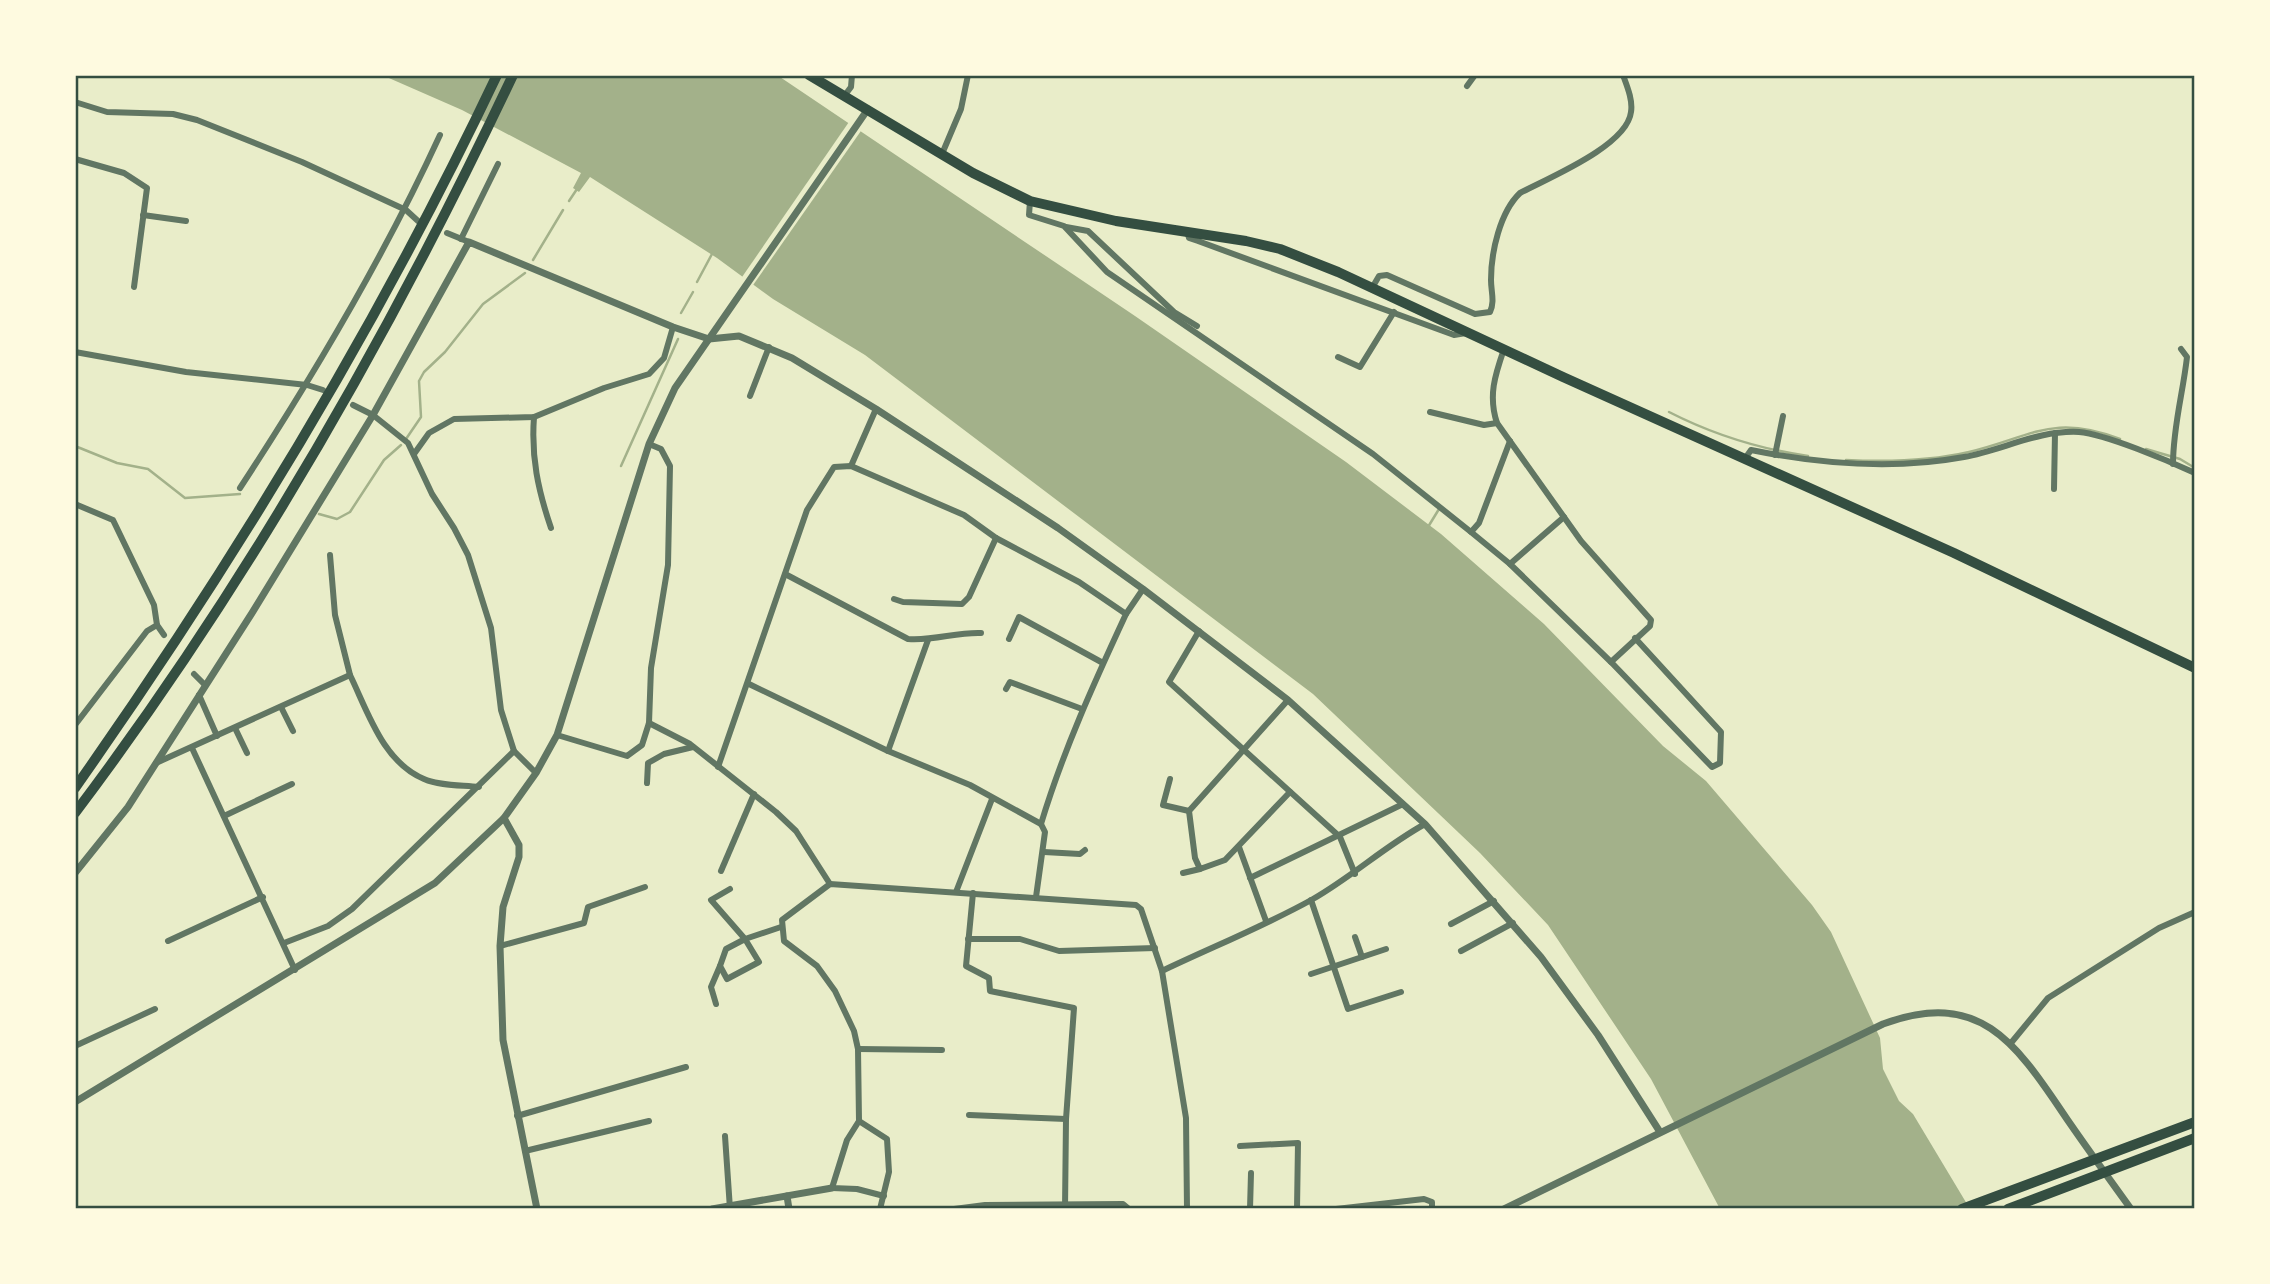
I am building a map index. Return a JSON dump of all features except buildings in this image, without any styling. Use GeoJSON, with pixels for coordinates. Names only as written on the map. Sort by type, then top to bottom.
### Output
{"type":"FeatureCollection","features":[{"type":"Feature","properties":{"kind":"highway"},"geometry":{"type":"LineString","coordinates":[[75,788],[214,586],[294,457],[373,320],[453,168],[497,75]]}},
{"type":"Feature","properties":{"kind":"highway"},"geometry":{"type":"LineString","coordinates":[[75,813],[213,614],[292,487],[386,326],[467,172],[513,75]]}},
{"type":"Feature","properties":{"kind":"main road"},"geometry":{"type":"LineString","coordinates":[[809,75],[845,95],[865,114],[1030,201],[1116,221],[1280,249],[1373,288],[1744,460],[1954,553],[2195,668]]}},
{"type":"Feature","properties":{"kind":"main road"},"geometry":{"type":"LineString","coordinates":[[1962,1209],[2195,1122]]}},
{"type":"Feature","properties":{"kind":"main road"},"geometry":{"type":"LineString","coordinates":[[2008,1209],[2195,1138]]}},
{"type":"Feature","properties":{"kind":"street"},"geometry":{"type":"LineString","coordinates":[[845,95],[851,87],[852,75]]}},
{"type":"Feature","properties":{"kind":"street"},"geometry":{"type":"LineString","coordinates":[[942,154],[961,109],[968,75]]}},
{"type":"Feature","properties":{"kind":"street"},"geometry":{"type":"LineString","coordinates":[[1467,86],[1475,75]]}},
{"type":"Feature","properties":{"kind":"street"},"geometry":{"type":"LineString","coordinates":[[1373,288],[1380,276],[1387,275],[1475,314],[1490,312],[1493,304],[1492,262],[1511,201],[1520,193],[1589,157],[1611,141],[1626,125],[1632,113],[1623,75]]}},
{"type":"Feature","properties":{"kind":"street"},"geometry":{"type":"LineString","coordinates":[[75,111],[77,102],[107,112],[173,114],[197,120],[302,162],[405,210],[418,222]]}},
{"type":"Feature","properties":{"kind":"street"},"geometry":{"type":"LineString","coordinates":[[75,1102],[435,883],[504,818],[536,774],[557,735],[649,444],[675,388],[865,114]]}},
{"type":"Feature","properties":{"kind":"street"},"geometry":{"type":"LineString","coordinates":[[240,488],[307,385],[405,210],[440,135]]}},
{"type":"Feature","properties":{"kind":"street"},"geometry":{"type":"LineString","coordinates":[[75,159],[124,173],[147,188],[134,287]]}},
{"type":"Feature","properties":{"kind":"street"},"geometry":{"type":"LineString","coordinates":[[75,873],[128,807],[373,415],[465,241],[498,163]]}},
{"type":"Feature","properties":{"kind":"street"},"geometry":{"type":"LineString","coordinates":[[1030,201],[1029,215],[1088,232],[1153,293],[1197,326]]}},
{"type":"Feature","properties":{"kind":"street"},"geometry":{"type":"LineString","coordinates":[[143,215],[186,221]]}},
{"type":"Feature","properties":{"kind":"street"},"geometry":{"type":"LineString","coordinates":[[1064,226],[1107,272],[1373,454],[1471,532],[1510,564],[1611,662],[1712,767],[1720,764],[1721,732],[1635,638]]}},
{"type":"Feature","properties":{"kind":"street"},"geometry":{"type":"LineString","coordinates":[[1187,231],[1189,238],[1454,335],[1471,333]]}},
{"type":"Feature","properties":{"kind":"street"},"geometry":{"type":"LineString","coordinates":[[447,233],[673,327],[709,339],[739,336],[769,347],[817,372],[876,409],[1058,528],[1143,589],[1288,699],[1425,824],[1513,923],[1598,1035],[1660,1132]]}},
{"type":"Feature","properties":{"kind":"street"},"geometry":{"type":"LineString","coordinates":[[1338,356],[1360,368],[1394,312]]}},
{"type":"Feature","properties":{"kind":"street"},"geometry":{"type":"LineString","coordinates":[[414,454],[429,433],[454,419],[534,417],[604,388],[649,374],[664,358],[673,327]]}},
{"type":"Feature","properties":{"kind":"street"},"geometry":{"type":"LineString","coordinates":[[750,397],[769,347]]}},
{"type":"Feature","properties":{"kind":"street"},"geometry":{"type":"LineString","coordinates":[[1504,349],[1493,380],[1493,410],[1497,423],[1564,517],[1651,620],[1650,626],[1611,662]]}},
{"type":"Feature","properties":{"kind":"street"},"geometry":{"type":"LineString","coordinates":[[2173,459],[2177,401],[2184,384],[2187,357],[2181,349]]}},
{"type":"Feature","properties":{"kind":"street"},"geometry":{"type":"LineString","coordinates":[[75,352],[186,372],[307,385],[323,390]]}},
{"type":"Feature","properties":{"kind":"street"},"geometry":{"type":"LineString","coordinates":[[353,405],[373,415],[408,443],[432,494],[468,555],[491,628],[501,710],[514,751],[536,774]]}},
{"type":"Feature","properties":{"kind":"street"},"geometry":{"type":"LineString","coordinates":[[851,466],[876,409]]}},
{"type":"Feature","properties":{"kind":"street"},"geometry":{"type":"LineString","coordinates":[[1430,412],[1484,425],[1497,423]]}},
{"type":"Feature","properties":{"kind":"street"},"geometry":{"type":"LineString","coordinates":[[1776,451],[1783,416]]}},
{"type":"Feature","properties":{"kind":"street"},"geometry":{"type":"LineString","coordinates":[[534,417],[531,447],[535,476],[551,528]]}},
{"type":"Feature","properties":{"kind":"street"},"geometry":{"type":"LineString","coordinates":[[1744,460],[1751,450],[1776,451],[1847,463],[1938,461],[2055,433],[2093,435],[2173,459],[2195,473]]}},
{"type":"Feature","properties":{"kind":"street"},"geometry":{"type":"LineString","coordinates":[[2053,489],[2055,433]]}},
{"type":"Feature","properties":{"kind":"street"},"geometry":{"type":"LineString","coordinates":[[1471,532],[1479,523],[1510,441]]}},
{"type":"Feature","properties":{"kind":"street"},"geometry":{"type":"LineString","coordinates":[[557,735],[627,756],[642,746],[649,723],[651,668],[668,565],[670,466],[661,449],[649,444]]}},
{"type":"Feature","properties":{"kind":"street"},"geometry":{"type":"LineString","coordinates":[[718,767],[787,575],[807,510],[834,467],[851,466],[964,515],[996,538],[1079,582],[1126,614]]}},
{"type":"Feature","properties":{"kind":"street"},"geometry":{"type":"LineString","coordinates":[[75,504],[113,520],[154,605],[157,625],[164,635]]}},
{"type":"Feature","properties":{"kind":"street"},"geometry":{"type":"LineString","coordinates":[[1510,564],[1564,517]]}},
{"type":"Feature","properties":{"kind":"street"},"geometry":{"type":"LineString","coordinates":[[894,599],[904,602],[962,604],[969,597],[996,538]]}},
{"type":"Feature","properties":{"kind":"street"},"geometry":{"type":"LineString","coordinates":[[330,555],[335,615],[350,674],[382,739],[400,766],[426,780],[479,787]]}},
{"type":"Feature","properties":{"kind":"street"},"geometry":{"type":"LineString","coordinates":[[787,575],[900,636],[928,640],[962,632],[981,633]]}},
{"type":"Feature","properties":{"kind":"street"},"geometry":{"type":"LineString","coordinates":[[1041,824],[1082,709],[1126,614],[1143,589]]}},
{"type":"Feature","properties":{"kind":"street"},"geometry":{"type":"LineString","coordinates":[[1009,639],[1019,617],[1103,663]]}},
{"type":"Feature","properties":{"kind":"street"},"geometry":{"type":"LineString","coordinates":[[75,725],[147,631],[157,625]]}},
{"type":"Feature","properties":{"kind":"street"},"geometry":{"type":"LineString","coordinates":[[1199,631],[1169,682],[1340,836],[1355,874]]}},
{"type":"Feature","properties":{"kind":"street"},"geometry":{"type":"LineString","coordinates":[[888,751],[928,640]]}},
{"type":"Feature","properties":{"kind":"street"},"geometry":{"type":"LineString","coordinates":[[194,674],[205,685]]}},
{"type":"Feature","properties":{"kind":"street"},"geometry":{"type":"LineString","coordinates":[[155,764],[350,674]]}},
{"type":"Feature","properties":{"kind":"street"},"geometry":{"type":"LineString","coordinates":[[1006,688],[1010,682],[1082,709]]}},
{"type":"Feature","properties":{"kind":"street"},"geometry":{"type":"LineString","coordinates":[[749,684],[888,751],[971,785],[1041,824],[1045,832],[1044,852],[1036,897]]}},
{"type":"Feature","properties":{"kind":"street"},"geometry":{"type":"LineString","coordinates":[[199,695],[217,736]]}},
{"type":"Feature","properties":{"kind":"street"},"geometry":{"type":"LineString","coordinates":[[1200,869],[1195,858],[1189,811],[1288,699]]}},
{"type":"Feature","properties":{"kind":"street"},"geometry":{"type":"LineString","coordinates":[[281,706],[293,731]]}},
{"type":"Feature","properties":{"kind":"street"},"geometry":{"type":"LineString","coordinates":[[649,723],[693,747],[754,794],[796,831],[830,884]]}},
{"type":"Feature","properties":{"kind":"street"},"geometry":{"type":"LineString","coordinates":[[235,728],[247,753]]}},
{"type":"Feature","properties":{"kind":"street"},"geometry":{"type":"LineString","coordinates":[[647,783],[648,763],[664,754],[693,747]]}},
{"type":"Feature","properties":{"kind":"street"},"geometry":{"type":"LineString","coordinates":[[192,748],[295,970]]}},
{"type":"Feature","properties":{"kind":"street"},"geometry":{"type":"LineString","coordinates":[[284,943],[328,926],[352,909],[514,751]]}},
{"type":"Feature","properties":{"kind":"street"},"geometry":{"type":"LineString","coordinates":[[1170,779],[1163,805],[1189,811]]}},
{"type":"Feature","properties":{"kind":"street"},"geometry":{"type":"LineString","coordinates":[[224,816],[292,784]]}},
{"type":"Feature","properties":{"kind":"street"},"geometry":{"type":"LineString","coordinates":[[1182,873],[1219,864],[1239,847],[1290,792]]}},
{"type":"Feature","properties":{"kind":"street"},"geometry":{"type":"LineString","coordinates":[[721,871],[754,794]]}},
{"type":"Feature","properties":{"kind":"street"},"geometry":{"type":"LineString","coordinates":[[956,892],[992,799]]}},
{"type":"Feature","properties":{"kind":"street"},"geometry":{"type":"LineString","coordinates":[[2011,1043],[2048,998],[2159,928],[2195,912],[2195,802]]}},
{"type":"Feature","properties":{"kind":"street"},"geometry":{"type":"LineString","coordinates":[[1250,878],[1403,804]]}},
{"type":"Feature","properties":{"kind":"street"},"geometry":{"type":"LineString","coordinates":[[504,818],[515,834],[519,857],[503,907],[500,946],[503,1040],[537,1209]]}},
{"type":"Feature","properties":{"kind":"street"},"geometry":{"type":"LineString","coordinates":[[1162,971],[1311,901],[1355,874],[1384,849],[1425,824]]}},
{"type":"Feature","properties":{"kind":"street"},"geometry":{"type":"LineString","coordinates":[[1239,847],[1266,921]]}},
{"type":"Feature","properties":{"kind":"street"},"geometry":{"type":"LineString","coordinates":[[1044,852],[1080,854],[1085,850]]}},
{"type":"Feature","properties":{"kind":"street"},"geometry":{"type":"LineString","coordinates":[[832,1188],[847,1140],[859,1121],[858,1048],[854,1031],[835,991],[817,966],[784,941],[781,928],[782,920],[830,884],[1136,905],[1145,914],[1162,971],[1186,1118],[1186,1209]]}},
{"type":"Feature","properties":{"kind":"street"},"geometry":{"type":"LineString","coordinates":[[500,946],[584,923],[588,907],[645,887]]}},
{"type":"Feature","properties":{"kind":"street"},"geometry":{"type":"LineString","coordinates":[[720,966],[727,979],[759,962],[746,939],[712,900],[730,889]]}},
{"type":"Feature","properties":{"kind":"street"},"geometry":{"type":"LineString","coordinates":[[973,893],[966,966],[989,978],[990,991],[1073,1008],[1066,1119],[1065,1207]]}},
{"type":"Feature","properties":{"kind":"street"},"geometry":{"type":"LineString","coordinates":[[169,941],[263,897]]}},
{"type":"Feature","properties":{"kind":"street"},"geometry":{"type":"LineString","coordinates":[[1311,901],[1348,1009],[1401,992]]}},
{"type":"Feature","properties":{"kind":"street"},"geometry":{"type":"LineString","coordinates":[[1451,925],[1494,901]]}},
{"type":"Feature","properties":{"kind":"street"},"geometry":{"type":"LineString","coordinates":[[1461,951],[1513,923]]}},
{"type":"Feature","properties":{"kind":"street"},"geometry":{"type":"LineString","coordinates":[[716,1004],[712,987],[726,949],[746,939],[781,928]]}},
{"type":"Feature","properties":{"kind":"street"},"geometry":{"type":"LineString","coordinates":[[1354,937],[1362,957]]}},
{"type":"Feature","properties":{"kind":"street"},"geometry":{"type":"LineString","coordinates":[[968,939],[1020,939],[1059,951],[1155,948]]}},
{"type":"Feature","properties":{"kind":"street"},"geometry":{"type":"LineString","coordinates":[[1311,974],[1386,949]]}},
{"type":"Feature","properties":{"kind":"street"},"geometry":{"type":"LineString","coordinates":[[75,1046],[155,1009]]}},
{"type":"Feature","properties":{"kind":"street"},"geometry":{"type":"LineString","coordinates":[[1504,1209],[1883,1024],[1928,1011],[1952,1013],[1986,1026],[2011,1043],[2129,1206]]}},
{"type":"Feature","properties":{"kind":"street"},"geometry":{"type":"LineString","coordinates":[[858,1048],[942,1050]]}},
{"type":"Feature","properties":{"kind":"street"},"geometry":{"type":"LineString","coordinates":[[517,1116],[686,1067]]}},
{"type":"Feature","properties":{"kind":"street"},"geometry":{"type":"LineString","coordinates":[[969,1115],[1066,1119]]}},
{"type":"Feature","properties":{"kind":"street"},"geometry":{"type":"LineString","coordinates":[[525,1151],[649,1121]]}},
{"type":"Feature","properties":{"kind":"street"},"geometry":{"type":"LineString","coordinates":[[859,1121],[887,1139],[889,1172],[882,1208]]}},
{"type":"Feature","properties":{"kind":"street"},"geometry":{"type":"LineString","coordinates":[[725,1136],[730,1207]]}},
{"type":"Feature","properties":{"kind":"street"},"geometry":{"type":"LineString","coordinates":[[1240,1146],[1298,1143],[1297,1209]]}},
{"type":"Feature","properties":{"kind":"street"},"geometry":{"type":"LineString","coordinates":[[1250,1209],[1251,1173]]}},
{"type":"Feature","properties":{"kind":"street"},"geometry":{"type":"LineString","coordinates":[[712,1209],[832,1188],[857,1189],[884,1196]]}},
{"type":"Feature","properties":{"kind":"street"},"geometry":{"type":"LineString","coordinates":[[788,1196],[789,1209]]}},
{"type":"Feature","properties":{"kind":"street"},"geometry":{"type":"LineString","coordinates":[[1336,1209],[1424,1199],[1432,1202],[1432,1209]]}},
{"type":"Feature","properties":{"kind":"street"},"geometry":{"type":"LineString","coordinates":[[954,1209],[985,1205],[1065,1207],[1123,1204],[1129,1209]]}},
{"type":"Feature","properties":{"kind":"shaded area"},"geometry":{"type":"Polygon","coordinates":[[[382,75],[777,75],[1346,462],[1441,534],[1544,624],[1663,746],[1706,781],[1812,905],[1831,932],[1880,1038],[1883,1069],[1899,1101],[1913,1114],[1970,1209],[1720,1209],[1651,1079],[1548,925],[1480,853],[1313,694],[865,355],[773,299],[717,258],[590,177],[579,192],[573,188],[581,173],[462,110],[382,75]]]}},
{"type":"Feature","properties":{"kind":"pier"},"geometry":{"type":"Polygon","coordinates":[[[851,119],[863,128],[751,288],[740,280],[851,119]]]}},
{"type":"Feature","properties":{"kind":"waterway"},"geometry":{"type":"LineString","coordinates":[[569,201],[577,189]]}},
{"type":"Feature","properties":{"kind":"waterway"},"geometry":{"type":"LineString","coordinates":[[533,260],[563,210]]}},
{"type":"Feature","properties":{"kind":"waterway"},"geometry":{"type":"LineString","coordinates":[[697,282],[712,254]]}},
{"type":"Feature","properties":{"kind":"waterway"},"geometry":{"type":"LineString","coordinates":[[406,439],[421,417],[419,381],[424,372],[445,352],[483,304],[525,273]]}},
{"type":"Feature","properties":{"kind":"waterway"},"geometry":{"type":"LineString","coordinates":[[681,313],[693,292]]}},
{"type":"Feature","properties":{"kind":"waterway"},"geometry":{"type":"LineString","coordinates":[[621,466],[678,339]]}},
{"type":"Feature","properties":{"kind":"waterway"},"geometry":{"type":"LineString","coordinates":[[1669,412],[1737,440],[1808,456]]}},
{"type":"Feature","properties":{"kind":"waterway"},"geometry":{"type":"LineString","coordinates":[[1846,460],[1892,461],[1939,457],[1969,452],[2027,434],[2059,428],[2097,431],[2120,439]]}},
{"type":"Feature","properties":{"kind":"waterway"},"geometry":{"type":"LineString","coordinates":[[319,514],[337,519],[350,512],[384,460],[401,445]]}},
{"type":"Feature","properties":{"kind":"waterway"},"geometry":{"type":"LineString","coordinates":[[75,446],[117,463],[148,469],[185,498],[240,494]]}},
{"type":"Feature","properties":{"kind":"waterway"},"geometry":{"type":"LineString","coordinates":[[2146,449],[2180,459],[2195,468]]}},
{"type":"Feature","properties":{"kind":"waterway"},"geometry":{"type":"LineString","coordinates":[[1428,527],[1439,509]]}},
{"type":"Feature","properties":{"kind":"railway"},"geometry":{"type":"LineString","coordinates":[[2187,1209],[2195,1206]]}}]}
